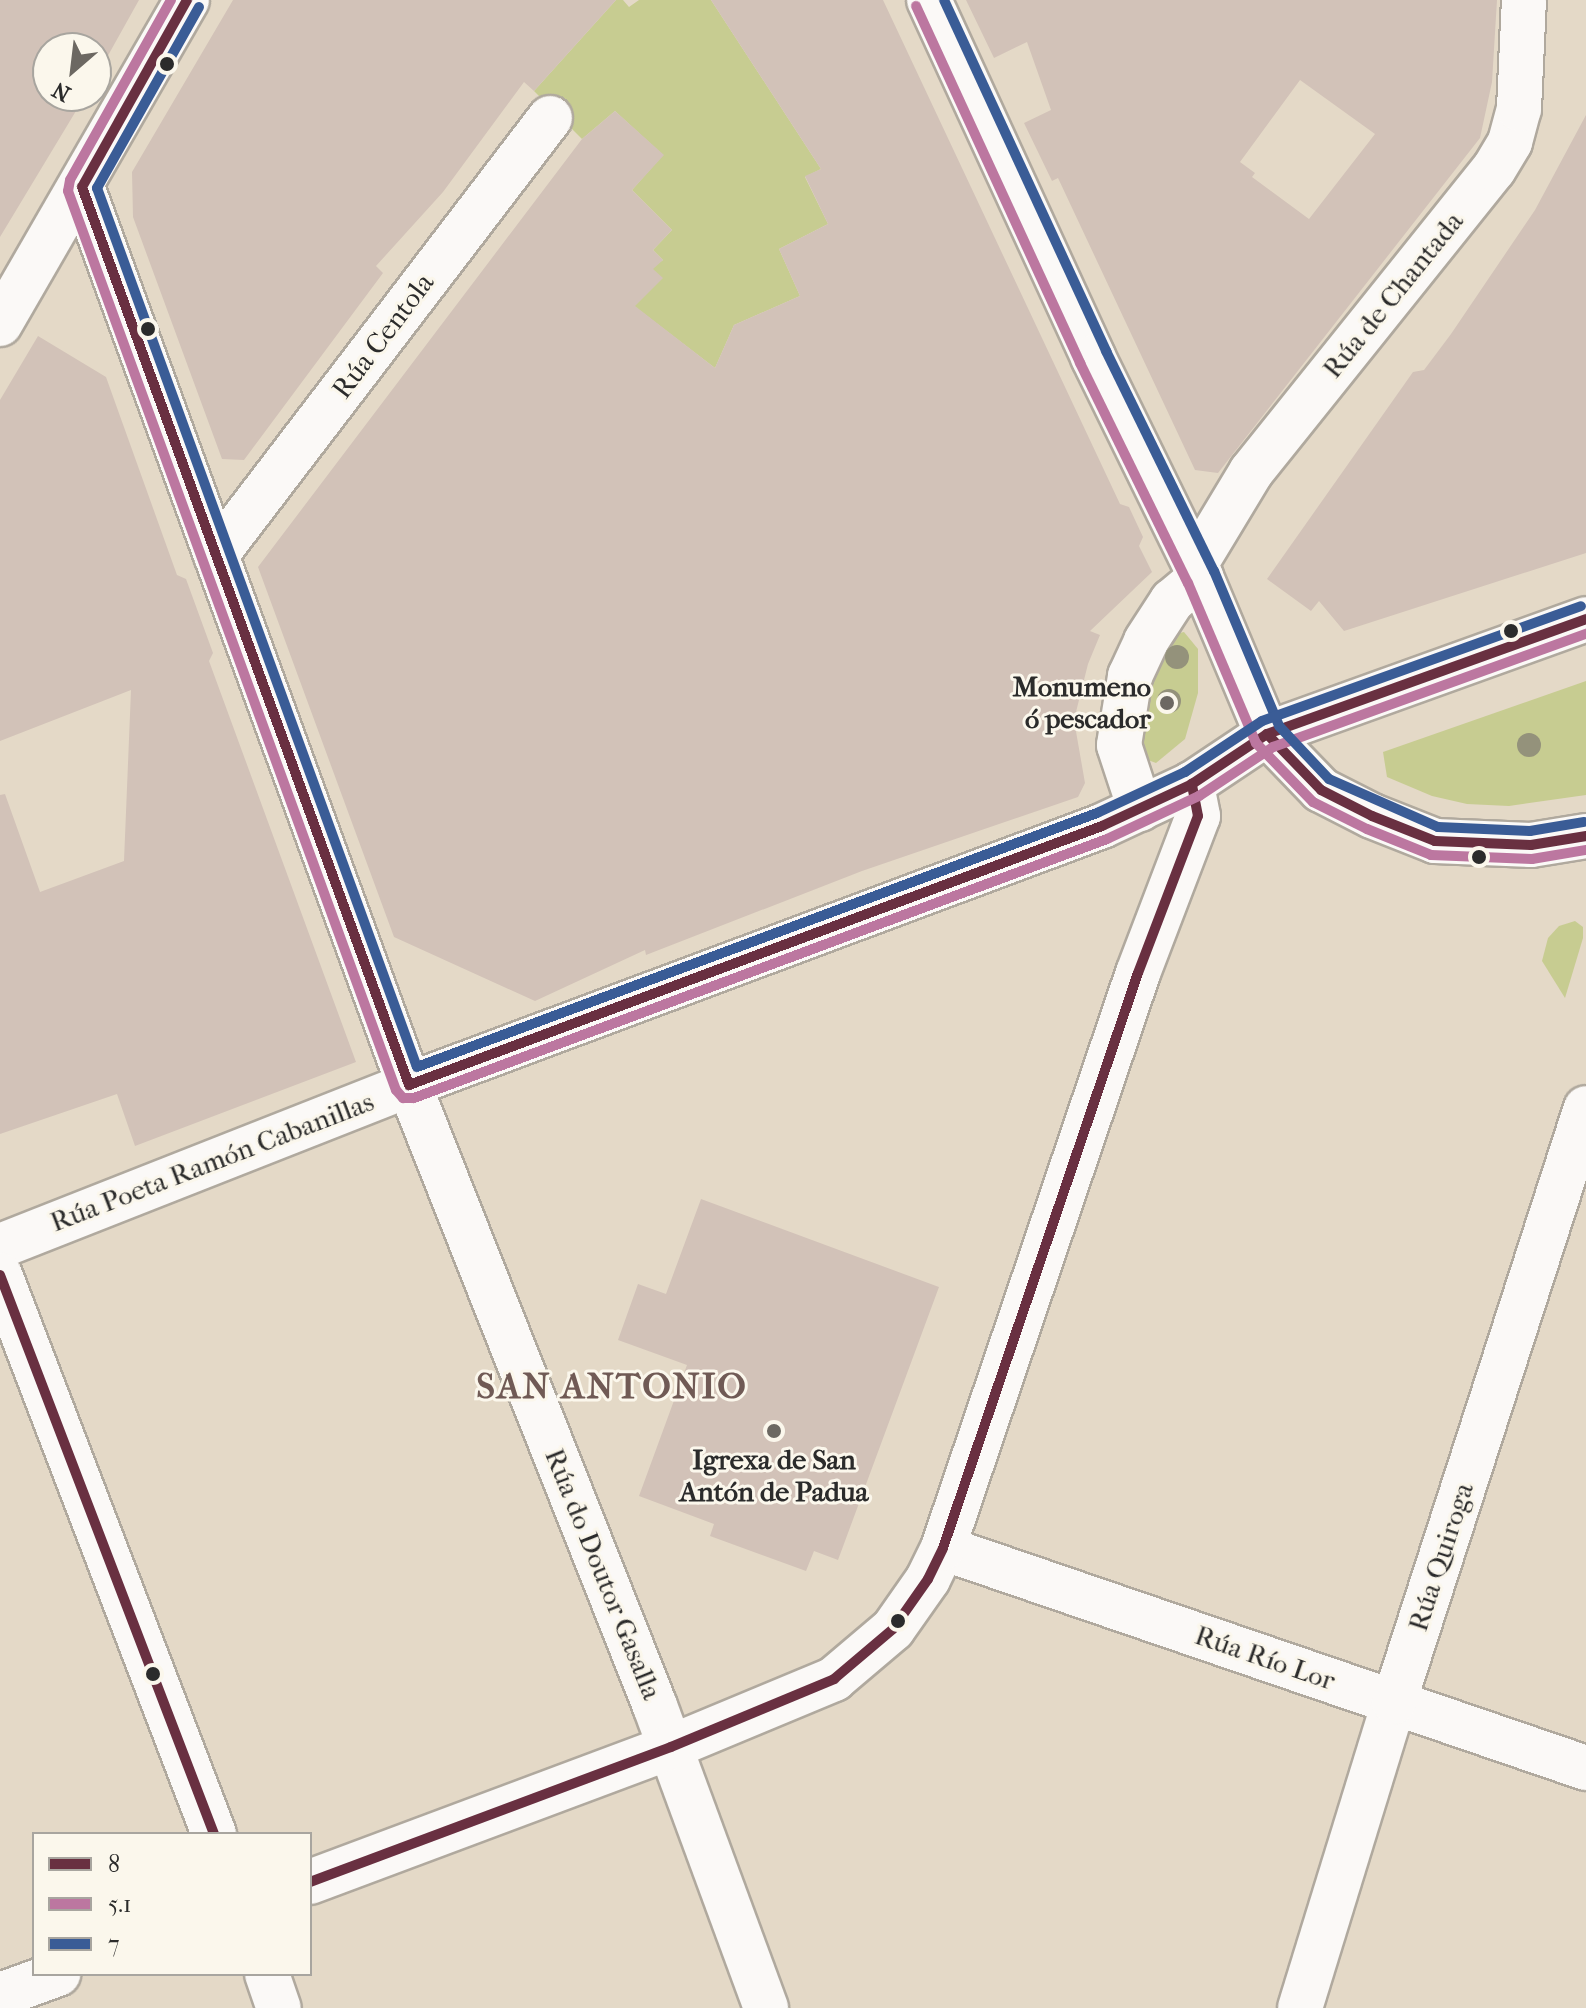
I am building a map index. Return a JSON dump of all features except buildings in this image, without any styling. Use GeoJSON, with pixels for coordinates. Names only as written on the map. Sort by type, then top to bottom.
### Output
{"type":"FeatureCollection","features":[{"type":"Feature","properties":{"kind":"street"},"geometry":{"type":"LineString","coordinates":[[0,324],[82,187],[187,0]]}},
{"type":"Feature","properties":{"kind":"street"},"geometry":{"type":"LineString","coordinates":[[929,0],[1093,357],[1198,571],[1267,734],[1330,795],[1435,841],[1531,845],[1586,836]]}},
{"type":"Feature","properties":{"kind":"street","name":"Rúa de Chantada"},"geometry":{"type":"LineString","coordinates":[[1140,809],[1119,745],[1130,676],[1146,641],[1172,601],[1198,571],[1251,472],[1494,169],[1510,142],[1519,109],[1524,0]]}},
{"type":"Feature","properties":{"kind":"street","name":"Rúa Centola"},"geometry":{"type":"LineString","coordinates":[[216,555],[550,118]]}},
{"type":"Feature","properties":{"kind":"street","name":"Rúa do Doutor Gasalla"},"geometry":{"type":"LineString","coordinates":[[82,187],[409,1085],[671,1747],[766,2008]]}},
{"type":"Feature","properties":{"kind":"street","name":"Rúa Poeta Ramón Cabanillas"},"geometry":{"type":"LineString","coordinates":[[0,1246],[409,1085],[1140,809],[1192,784],[1267,734],[1586,619]]}},
{"type":"Feature","properties":{"kind":"street"},"geometry":{"type":"LineString","coordinates":[[312,1881],[671,1747],[834,1679],[893,1629],[928,1579],[943,1548],[1149,943],[1198,816],[1192,784]]}},
{"type":"Feature","properties":{"kind":"street","name":"Rúa Quiroga"},"geometry":{"type":"LineString","coordinates":[[1300,2008],[1394,1702],[1586,1109]]}},
{"type":"Feature","properties":{"kind":"street"},"geometry":{"type":"LineString","coordinates":[[0,1275],[213,1832]]}},
{"type":"Feature","properties":{"kind":"street","name":"Rúa Río Lor"},"geometry":{"type":"LineString","coordinates":[[943,1548],[1586,1768]]}},
{"type":"Feature","properties":{"kind":"street"},"geometry":{"type":"LineString","coordinates":[[0,1995],[52,1976]]}},
{"type":"Feature","properties":{"kind":"street"},"geometry":{"type":"LineString","coordinates":[[268,1976],[279,2008]]}},
{"type":"Feature","properties":{"kind":"green space"},"geometry":{"type":"Polygon","coordinates":[[[616,0],[623,0],[629,7],[639,0],[711,0],[821,169],[805,177],[828,224],[779,249],[800,296],[734,325],[715,368],[617,293],[663,260],[653,250],[672,230],[632,190],[663,155],[615,111],[582,139],[534,91],[616,0]]]}},
{"type":"Feature","properties":{"kind":"green space"},"geometry":{"type":"Polygon","coordinates":[[[1184,632],[1198,649],[1198,693],[1185,739],[1156,763],[1140,757],[1147,661],[1166,636],[1184,632]]]}},
{"type":"Feature","properties":{"kind":"green space"},"geometry":{"type":"Polygon","coordinates":[[[1586,681],[1586,795],[1509,806],[1467,804],[1432,796],[1387,777],[1383,752],[1586,681]]]}},
{"type":"Feature","properties":{"kind":"green space"},"geometry":{"type":"Polygon","coordinates":[[[1575,921],[1583,927],[1583,938],[1565,998],[1542,961],[1548,938],[1559,926],[1575,921]]]}},
{"type":"Feature","properties":{"kind":"transit line","name":"5.1"},"geometry":{"type":"LineString","coordinates":[[171,0],[70,180],[68,191],[396,1090],[403,1098],[414,1098],[1107,839],[1199,796],[1273,747],[1586,634]]}},
{"type":"Feature","properties":{"kind":"transit line","name":"8"},"geometry":{"type":"LineString","coordinates":[[187,0],[82,187],[409,1085],[1102,826],[1192,784],[1267,734],[1586,619]]}},
{"type":"Feature","properties":{"kind":"transit line","name":"7"},"geometry":{"type":"LineString","coordinates":[[944,0],[1106,351],[1214,571],[1279,726],[1329,779],[1438,827],[1530,831],[1584,822]]}},
{"type":"Feature","properties":{"kind":"transit line","name":"5.1"},"geometry":{"type":"LineString","coordinates":[[916,6],[1080,363],[1188,583],[1256,743],[1313,802],[1367,829],[1431,855],[1532,859],[1586,850]]}},
{"type":"Feature","properties":{"kind":"transit line","name":"7"},"geometry":{"type":"LineString","coordinates":[[199,7],[97,188],[417,1067],[1097,813],[1185,772],[1262,721],[1581,606]]}},
{"type":"Feature","properties":{"kind":"transit line","name":"8"},"geometry":{"type":"LineString","coordinates":[[1267,734],[1321,790],[1372,816],[1435,841],[1531,845],[1586,836]]}},
{"type":"Feature","properties":{"kind":"transit line","name":"8"},"geometry":{"type":"LineString","coordinates":[[312,1881],[671,1747],[834,1679],[893,1629],[928,1579],[943,1548],[1138,973],[1198,816],[1192,784]]}},
{"type":"Feature","properties":{"kind":"transit line","name":"8"},"geometry":{"type":"LineString","coordinates":[[0,1275],[213,1832]]}},
{"type":"Feature","properties":{"kind":"place","name":"Monumeno ó pescador"},"geometry":{"type":"Point","coordinates":[1167,703]}},
{"type":"Feature","properties":{"kind":"place","name":"Igrexa de San Antón de Padua"},"geometry":{"type":"Point","coordinates":[774,1431]}},
{"type":"Feature","properties":{"kind":"district","name":"SAN ANTONIO"},"geometry":{"type":"Point","coordinates":[612,1387]}}]}
